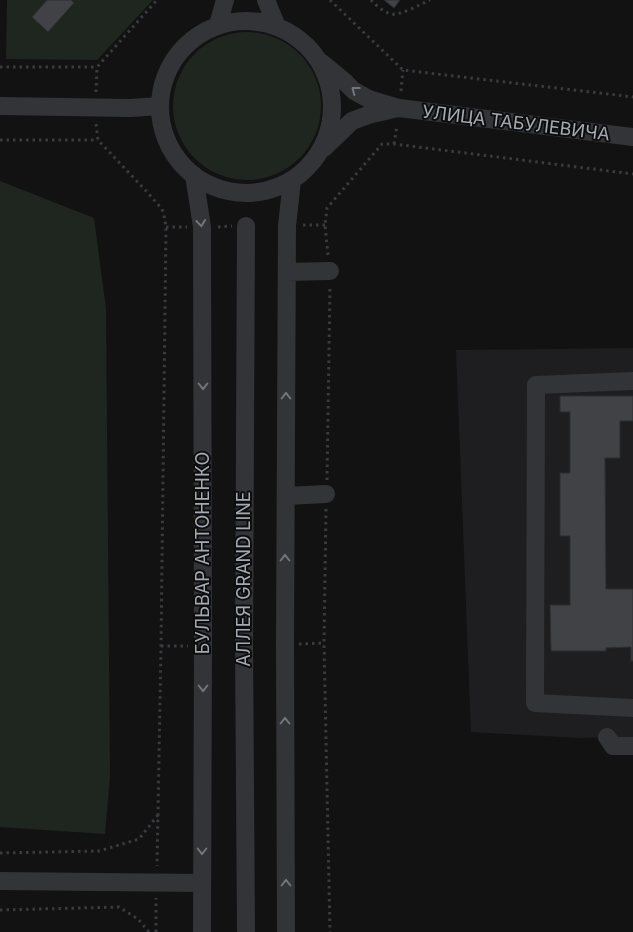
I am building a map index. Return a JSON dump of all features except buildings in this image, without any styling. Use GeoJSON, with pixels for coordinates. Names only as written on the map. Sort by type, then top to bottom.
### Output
{"type":"FeatureCollection","features":[{"type":"Feature","properties":{"kind":"street"},"geometry":{"type":"LineString","coordinates":[[218,25],[225,0]]}},
{"type":"Feature","properties":{"kind":"street"},"geometry":{"type":"LineString","coordinates":[[266,0],[277,27]]}},
{"type":"Feature","properties":{"kind":"street"},"geometry":{"type":"LineString","coordinates":[[248,21],[277,27],[300,40],[318,59],[327,77],[332,96],[332,115],[328,134],[320,152],[308,168],[292,180],[268,190],[242,193],[217,188],[194,175],[176,156],[164,132],[160,106],[163,85],[170,66],[183,48],[199,35],[218,25],[248,21]]}},
{"type":"Feature","properties":{"kind":"street","name":"УЛИЦА ТАБУЛЕВИЧА"},"geometry":{"type":"LineString","coordinates":[[318,59],[354,91],[368,99],[399,108],[633,137]]}},
{"type":"Feature","properties":{"kind":"street"},"geometry":{"type":"LineString","coordinates":[[0,106],[130,108],[160,106]]}},
{"type":"Feature","properties":{"kind":"street","name":"УЛИЦА ТАБУЛЕВИЧА"},"geometry":{"type":"LineString","coordinates":[[320,152],[352,121],[399,108]]}},
{"type":"Feature","properties":{"kind":"street","name":"БУЛЬВАР АНТОНЕНКО"},"geometry":{"type":"LineString","coordinates":[[194,175],[202,227],[202,932]]}},
{"type":"Feature","properties":{"kind":"street"},"geometry":{"type":"LineString","coordinates":[[286,932],[284,644],[287,226],[292,180]]}},
{"type":"Feature","properties":{"kind":"street","name":"АЛЛЕЯ GRAND LINE"},"geometry":{"type":"LineString","coordinates":[[246,226],[244,635],[246,932]]}},
{"type":"Feature","properties":{"kind":"street"},"geometry":{"type":"LineString","coordinates":[[287,272],[330,271]]}},
{"type":"Feature","properties":{"kind":"street"},"geometry":{"type":"LineString","coordinates":[[633,381],[536,385],[535,703],[633,708]]}},
{"type":"Feature","properties":{"kind":"street"},"geometry":{"type":"LineString","coordinates":[[286,496],[326,494]]}},
{"type":"Feature","properties":{"kind":"street"},"geometry":{"type":"LineString","coordinates":[[607,737],[613,746],[633,746]]}},
{"type":"Feature","properties":{"kind":"street"},"geometry":{"type":"LineString","coordinates":[[0,881],[202,883]]}},
{"type":"Feature","properties":{"kind":"path"},"geometry":{"type":"LineString","coordinates":[[156,932],[166,227],[162,209],[98,140],[95,107],[97,67],[157,0]]}},
{"type":"Feature","properties":{"kind":"path"},"geometry":{"type":"LineString","coordinates":[[330,0],[403,70],[633,97]]}},
{"type":"Feature","properties":{"kind":"path"},"geometry":{"type":"LineString","coordinates":[[371,0],[381,9],[392,14],[408,10],[430,0]]}},
{"type":"Feature","properties":{"kind":"path"},"geometry":{"type":"LineString","coordinates":[[0,67],[97,67]]}},
{"type":"Feature","properties":{"kind":"path"},"geometry":{"type":"LineString","coordinates":[[0,140],[98,140]]}},
{"type":"Feature","properties":{"kind":"path"},"geometry":{"type":"LineString","coordinates":[[330,932],[324,643],[330,271],[325,225],[327,208],[382,144],[633,174]]}},
{"type":"Feature","properties":{"kind":"path"},"geometry":{"type":"LineString","coordinates":[[0,853],[99,851],[139,839],[158,814]]}},
{"type":"Feature","properties":{"kind":"path"},"geometry":{"type":"LineString","coordinates":[[0,910],[119,907],[138,919],[149,932]]}},
{"type":"Feature","properties":{"kind":"shaded area"},"geometry":{"type":"Polygon","coordinates":[[[7,0],[153,0],[97,60],[6,59],[7,0]]]}},
{"type":"Feature","properties":{"kind":"shaded area"},"geometry":{"type":"Polygon","coordinates":[[[247,32],[275,37],[288,44],[299,54],[309,65],[316,78],[321,106],[316,134],[309,147],[299,158],[288,168],[275,175],[247,180],[219,175],[206,168],[195,158],[185,147],[178,134],[173,106],[178,78],[185,65],[195,54],[206,44],[219,37],[247,32]]]}},
{"type":"Feature","properties":{"kind":"shaded area"},"geometry":{"type":"Polygon","coordinates":[[[0,181],[94,218],[106,309],[110,777],[105,834],[0,827],[0,181]]]}},
{"type":"Feature","properties":{"kind":"shaded area"},"geometry":{"type":"Polygon","coordinates":[[[633,348],[633,737],[579,738],[471,732],[456,350],[633,348]]]}}]}
